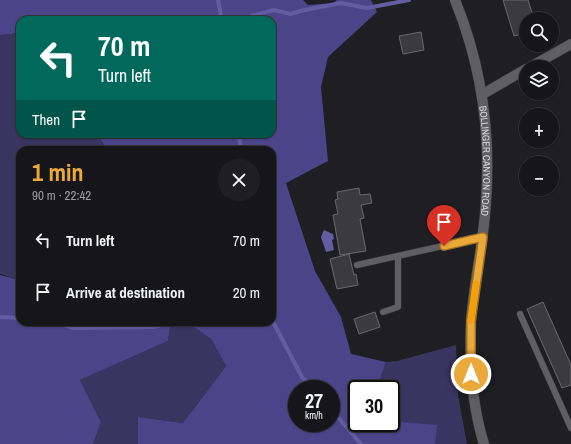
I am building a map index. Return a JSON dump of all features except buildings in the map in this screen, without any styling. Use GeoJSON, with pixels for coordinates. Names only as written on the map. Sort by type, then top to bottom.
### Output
{"type":"FeatureCollection","features":[{"type":"Feature","properties":{"kind":"street","name":"BOLLINGER CANYON ROAD"},"geometry":{"type":"LineString","coordinates":[[455,0],[472,47],[482,94],[487,144],[486,201],[483,237],[471,321],[471,374],[478,424],[484,444]]}},
{"type":"Feature","properties":{"kind":"street"},"geometry":{"type":"LineString","coordinates":[[542,60],[571,44]]}},
{"type":"Feature","properties":{"kind":"street"},"geometry":{"type":"LineString","coordinates":[[482,94],[519,73]]}},
{"type":"Feature","properties":{"kind":"lane"},"geometry":{"type":"LineString","coordinates":[[357,265],[483,237]]}},
{"type":"Feature","properties":{"kind":"lane"},"geometry":{"type":"LineString","coordinates":[[383,312],[398,307],[398,256]]}},
{"type":"Feature","properties":{"kind":"lane"},"geometry":{"type":"LineString","coordinates":[[520,314],[571,428]]}},
{"type":"Feature","properties":{"kind":"shaded area"},"geometry":{"type":"Polygon","coordinates":[[[0,0],[303,0],[308,5],[333,3],[337,0],[371,0],[377,12],[328,57],[321,87],[328,161],[286,183],[315,271],[341,317],[351,354],[386,362],[380,380],[348,380],[348,432],[400,432],[400,422],[437,425],[435,444],[138,444],[138,417],[183,423],[226,366],[211,339],[193,326],[276,326],[276,146],[105,146],[100,138],[276,138],[276,16],[16,16],[16,33],[0,35],[0,0]]]}},
{"type":"Feature","properties":{"kind":"shaded area"},"geometry":{"type":"Polygon","coordinates":[[[16,33],[16,138],[100,138],[105,146],[16,146],[16,279],[0,274],[0,35],[16,33]]]}},
{"type":"Feature","properties":{"kind":"shaded area"},"geometry":{"type":"Polygon","coordinates":[[[324,230],[333,234],[334,239],[332,240],[334,250],[326,252],[321,237],[324,230]]]}},
{"type":"Feature","properties":{"kind":"shaded area"},"geometry":{"type":"Polygon","coordinates":[[[0,275],[16,279],[16,326],[170,326],[168,341],[80,380],[101,422],[93,444],[0,444],[0,275]]]}},
{"type":"Feature","properties":{"kind":"shaded area"},"geometry":{"type":"Polygon","coordinates":[[[170,326],[193,326],[211,339],[226,366],[183,423],[138,417],[138,444],[93,444],[101,422],[80,380],[168,341],[170,326]]]}},
{"type":"Feature","properties":{"kind":"shaded area"},"geometry":{"type":"Polygon","coordinates":[[[456,345],[458,395],[467,444],[409,444],[411,423],[400,422],[400,380],[380,380],[386,362],[397,361],[456,345]]]}},
{"type":"Feature","properties":{"kind":"waterway"},"geometry":{"type":"LineString","coordinates":[[218,0],[221,16]]}},
{"type":"Feature","properties":{"kind":"waterway"},"geometry":{"type":"LineString","coordinates":[[251,16],[274,10],[291,14],[341,3],[367,8],[409,0]]}},
{"type":"Feature","properties":{"kind":"waterway"},"geometry":{"type":"LineString","coordinates":[[240,138],[240,146]]}},
{"type":"Feature","properties":{"kind":"waterway"},"geometry":{"type":"LineString","coordinates":[[0,317],[16,318]]}},
{"type":"Feature","properties":{"kind":"waterway"},"geometry":{"type":"LineString","coordinates":[[67,326],[74,328],[158,326]]}},
{"type":"Feature","properties":{"kind":"waterway"},"geometry":{"type":"LineString","coordinates":[[275,326],[305,380]]}},
{"type":"Feature","properties":{"kind":"waterway"},"geometry":{"type":"LineString","coordinates":[[340,420],[361,444]]}},
{"type":"Feature","properties":{"kind":"slow traffic"},"geometry":{"type":"LineString","coordinates":[[471,320],[476,284]]}},
{"type":"Feature","properties":{"kind":"route"},"geometry":{"type":"LineString","coordinates":[[444,246],[483,237],[471,321],[471,374]]}}]}
